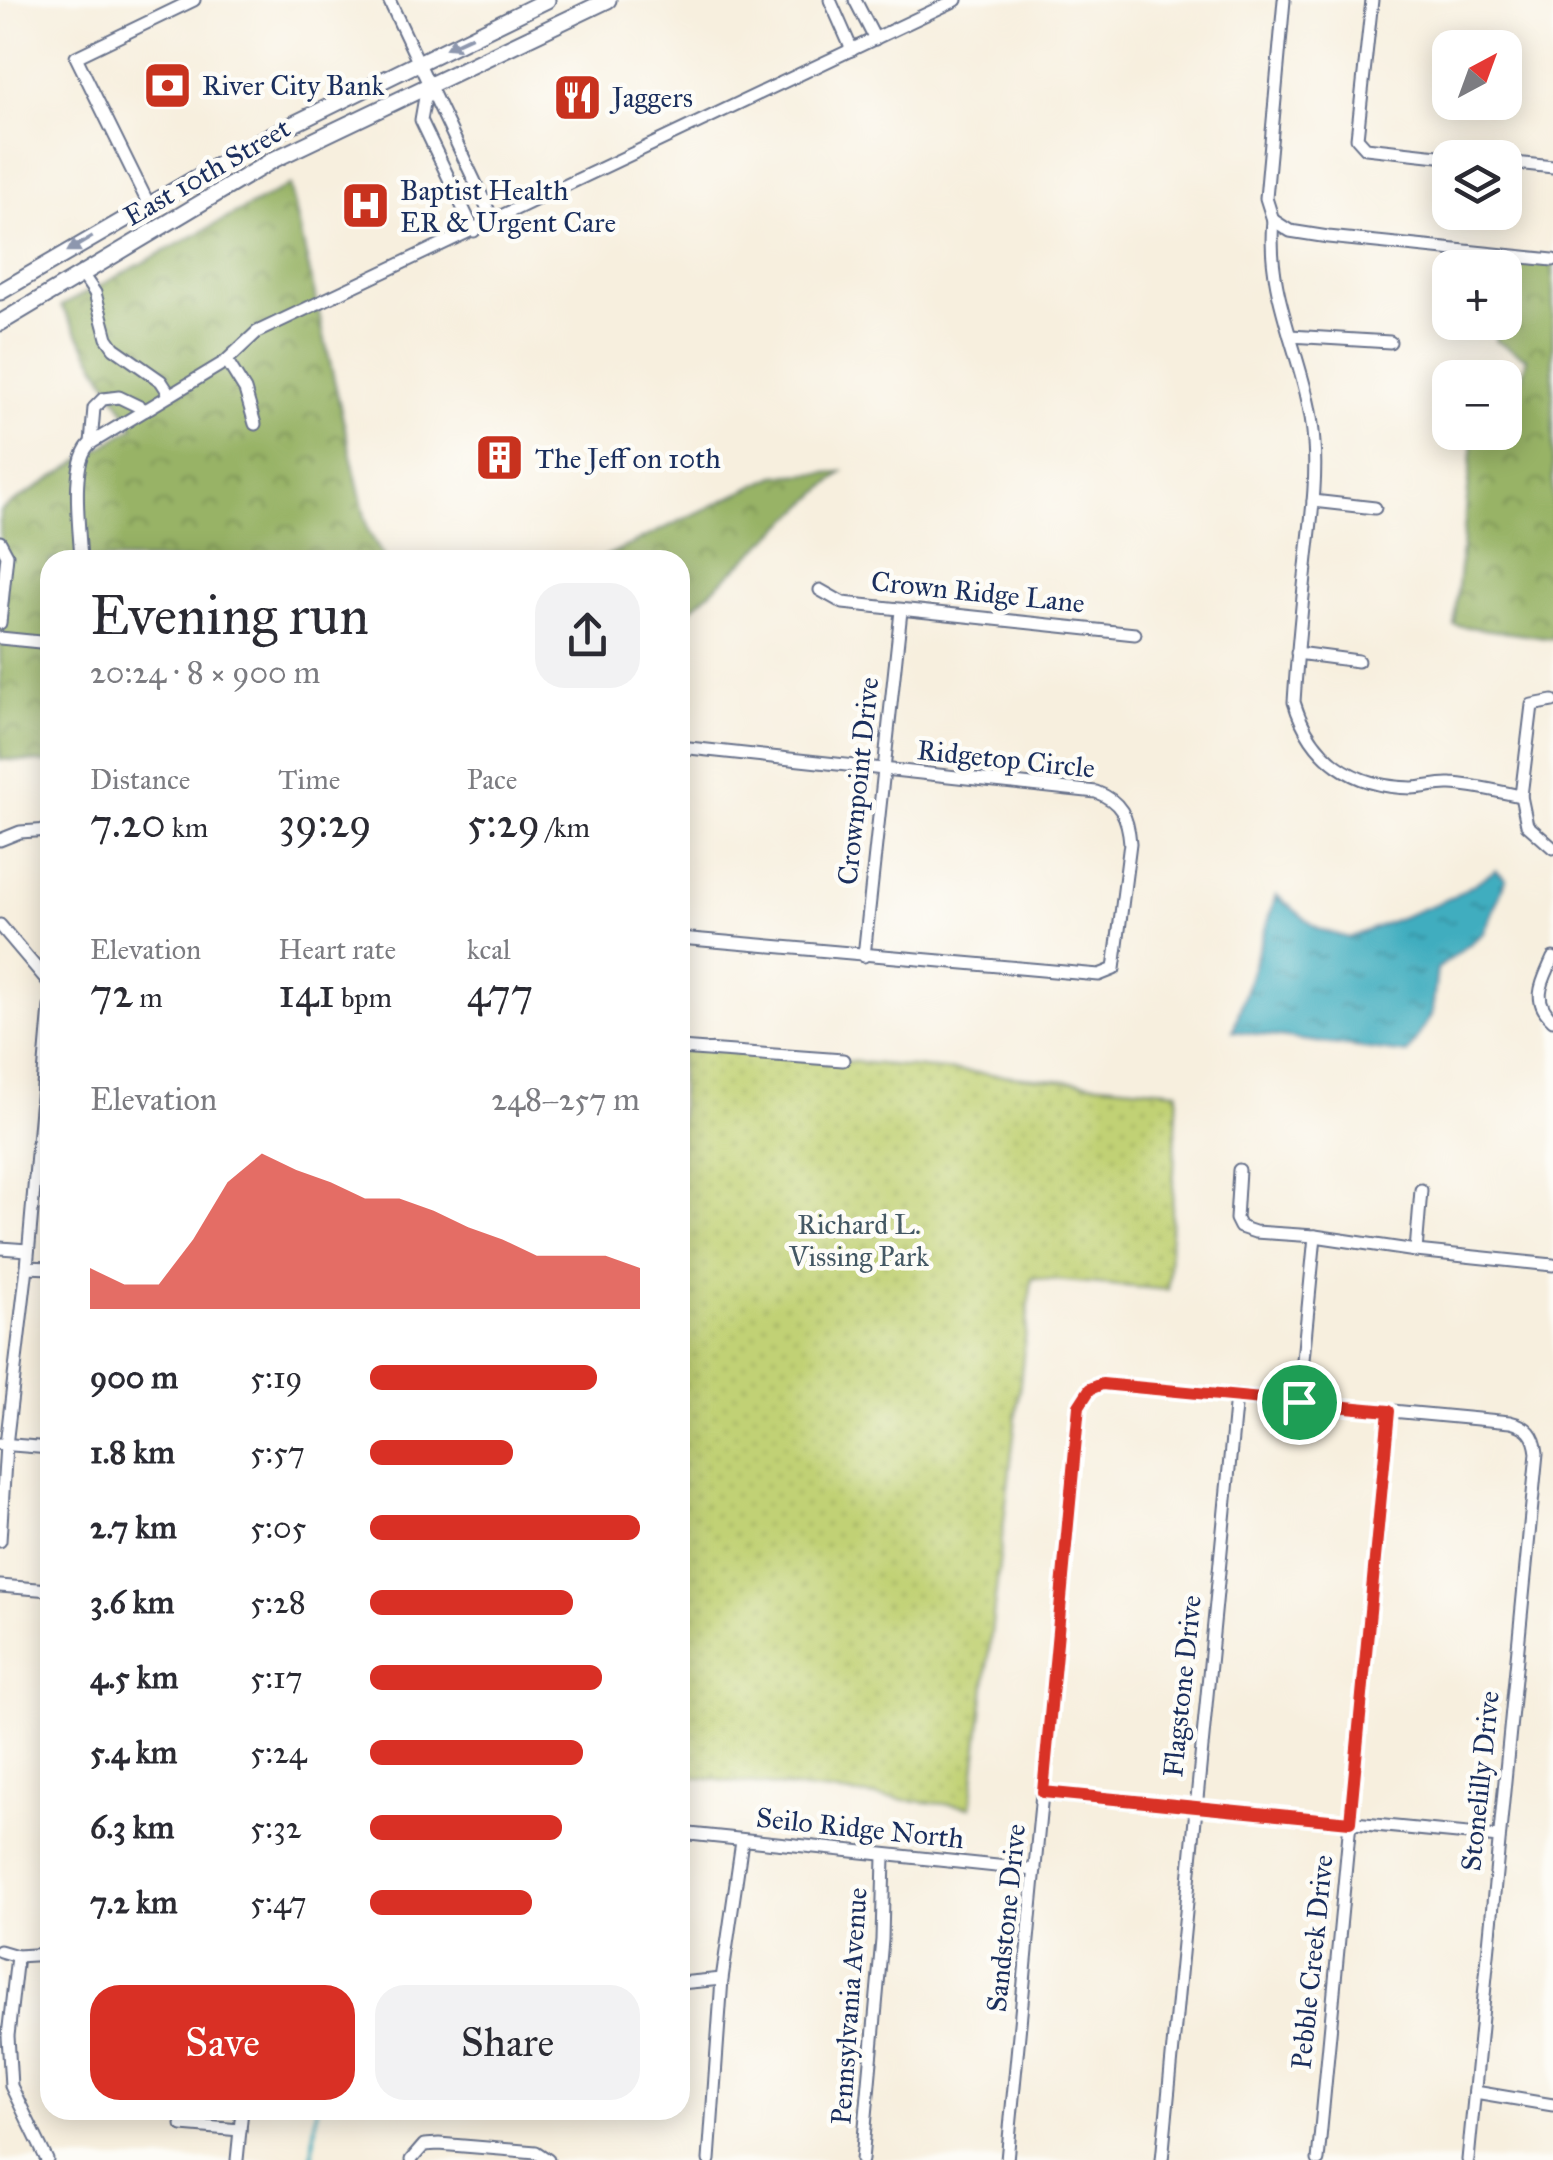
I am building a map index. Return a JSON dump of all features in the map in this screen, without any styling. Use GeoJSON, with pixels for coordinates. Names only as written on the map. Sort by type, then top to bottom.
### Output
{"type":"FeatureCollection","features":[{"type":"Feature","properties":{"kind":"main road","name":"East 10th Street"},"geometry":{"type":"LineString","coordinates":[[0,292],[263,139],[547,0]]}},
{"type":"Feature","properties":{"kind":"main road","name":"East 10th Street"},"geometry":{"type":"LineString","coordinates":[[0,323],[273,160],[608,0]]}},
{"type":"Feature","properties":{"kind":"street"},"geometry":{"type":"LineString","coordinates":[[148,204],[76,57],[194,0]]}},
{"type":"Feature","properties":{"kind":"street"},"geometry":{"type":"LineString","coordinates":[[389,0],[494,222]]}},
{"type":"Feature","properties":{"kind":"street"},"geometry":{"type":"LineString","coordinates":[[830,0],[852,50]]}},
{"type":"Feature","properties":{"kind":"street"},"geometry":{"type":"LineString","coordinates":[[855,0],[875,39]]}},
{"type":"Feature","properties":{"kind":"street"},"geometry":{"type":"LineString","coordinates":[[81,550],[81,453],[226,361],[257,332],[956,0]]}},
{"type":"Feature","properties":{"kind":"street"},"geometry":{"type":"LineString","coordinates":[[1284,0],[1266,198],[1273,220],[1270,252],[1274,286],[1314,441],[1313,500],[1294,702],[1302,730],[1318,751],[1347,772],[1385,786],[1416,788],[1450,783],[1521,796]]}},
{"type":"Feature","properties":{"kind":"street"},"geometry":{"type":"LineString","coordinates":[[1372,0],[1357,138],[1366,148],[1432,155]]}},
{"type":"Feature","properties":{"kind":"street"},"geometry":{"type":"LineString","coordinates":[[427,86],[421,120],[474,231]]}},
{"type":"Feature","properties":{"kind":"street"},"geometry":{"type":"LineString","coordinates":[[1522,163],[1553,166]]}},
{"type":"Feature","properties":{"kind":"street"},"geometry":{"type":"LineString","coordinates":[[1273,220],[1290,230],[1328,237],[1553,260]]}},
{"type":"Feature","properties":{"kind":"street"},"geometry":{"type":"LineString","coordinates":[[82,274],[96,292],[114,348],[161,381],[170,396]]}},
{"type":"Feature","properties":{"kind":"street"},"geometry":{"type":"LineString","coordinates":[[1290,336],[1390,342]]}},
{"type":"Feature","properties":{"kind":"street"},"geometry":{"type":"LineString","coordinates":[[226,361],[245,390],[255,424]]}},
{"type":"Feature","properties":{"kind":"street"},"geometry":{"type":"LineString","coordinates":[[91,444],[94,408],[103,399],[119,398],[146,410]]}},
{"type":"Feature","properties":{"kind":"street"},"geometry":{"type":"LineString","coordinates":[[1313,500],[1374,508]]}},
{"type":"Feature","properties":{"kind":"street"},"geometry":{"type":"LineString","coordinates":[[0,542],[7,555],[0,623]]}},
{"type":"Feature","properties":{"kind":"street","name":"Crown Ridge Lane"},"geometry":{"type":"LineString","coordinates":[[820,590],[843,603],[1135,634]]}},
{"type":"Feature","properties":{"kind":"street","name":"Crownpoint Drive"},"geometry":{"type":"LineString","coordinates":[[864,956],[901,610]]}},
{"type":"Feature","properties":{"kind":"street"},"geometry":{"type":"LineString","coordinates":[[0,638],[40,642]]}},
{"type":"Feature","properties":{"kind":"street"},"geometry":{"type":"LineString","coordinates":[[1297,652],[1358,661]]}},
{"type":"Feature","properties":{"kind":"street"},"geometry":{"type":"LineString","coordinates":[[1553,701],[1532,706],[1521,796],[1527,825],[1553,848]]}},
{"type":"Feature","properties":{"kind":"street"},"geometry":{"type":"LineString","coordinates":[[690,748],[884,770]]}},
{"type":"Feature","properties":{"kind":"street","name":"Ridgetop Circle"},"geometry":{"type":"LineString","coordinates":[[864,956],[1099,975],[1114,970],[1130,842],[1123,812],[1112,798],[1096,792],[884,770]]}},
{"type":"Feature","properties":{"kind":"street"},"geometry":{"type":"LineString","coordinates":[[0,840],[20,832],[40,831]]}},
{"type":"Feature","properties":{"kind":"street"},"geometry":{"type":"LineString","coordinates":[[0,925],[40,972]]}},
{"type":"Feature","properties":{"kind":"street"},"geometry":{"type":"LineString","coordinates":[[690,939],[864,956]]}},
{"type":"Feature","properties":{"kind":"street"},"geometry":{"type":"LineString","coordinates":[[1553,958],[1538,998],[1553,1020]]}},
{"type":"Feature","properties":{"kind":"street"},"geometry":{"type":"LineString","coordinates":[[690,1049],[844,1060]]}},
{"type":"Feature","properties":{"kind":"street"},"geometry":{"type":"LineString","coordinates":[[0,1541],[3,1444],[40,1117]]}},
{"type":"Feature","properties":{"kind":"street"},"geometry":{"type":"LineString","coordinates":[[1240,1170],[1236,1219],[1240,1227],[1254,1232],[1553,1265]]}},
{"type":"Feature","properties":{"kind":"street"},"geometry":{"type":"LineString","coordinates":[[1416,1251],[1422,1190]]}},
{"type":"Feature","properties":{"kind":"street"},"geometry":{"type":"LineString","coordinates":[[1299,1402],[1315,1236]]}},
{"type":"Feature","properties":{"kind":"street"},"geometry":{"type":"LineString","coordinates":[[0,1248],[28,1250]]}},
{"type":"Feature","properties":{"kind":"street"},"geometry":{"type":"LineString","coordinates":[[26,1266],[40,1267]]}},
{"type":"Feature","properties":{"kind":"street","name":"Sandstone Drive"},"geometry":{"type":"LineString","coordinates":[[1008,2160],[1079,1406],[1083,1397],[1102,1384],[1510,1422]]}},
{"type":"Feature","properties":{"kind":"street","name":"Flagstone Drive"},"geometry":{"type":"LineString","coordinates":[[1162,2160],[1236,1396]]}},
{"type":"Feature","properties":{"kind":"street","name":"Pebble Creek Drive"},"geometry":{"type":"LineString","coordinates":[[1318,2160],[1389,1411]]}},
{"type":"Feature","properties":{"kind":"street","name":"Stonelilly Drive"},"geometry":{"type":"LineString","coordinates":[[1468,2160],[1537,1453],[1528,1430],[1510,1422]]}},
{"type":"Feature","properties":{"kind":"street"},"geometry":{"type":"LineString","coordinates":[[3,1444],[40,1447]]}},
{"type":"Feature","properties":{"kind":"street"},"geometry":{"type":"LineString","coordinates":[[0,1586],[40,1589]]}},
{"type":"Feature","properties":{"kind":"street"},"geometry":{"type":"LineString","coordinates":[[1043,1792],[1499,1837]]}},
{"type":"Feature","properties":{"kind":"street","name":"Seilo Ridge North"},"geometry":{"type":"LineString","coordinates":[[690,1834],[1035,1870]]}},
{"type":"Feature","properties":{"kind":"street"},"geometry":{"type":"LineString","coordinates":[[709,2160],[722,1979],[742,1841]]}},
{"type":"Feature","properties":{"kind":"street","name":"Pennsylvania Avenue"},"geometry":{"type":"LineString","coordinates":[[862,2160],[882,1940],[884,1856]]}},
{"type":"Feature","properties":{"kind":"street"},"geometry":{"type":"LineString","coordinates":[[0,1951],[17,1956],[40,1955]]}},
{"type":"Feature","properties":{"kind":"street"},"geometry":{"type":"LineString","coordinates":[[17,1956],[6,2086],[47,2160]]}},
{"type":"Feature","properties":{"kind":"street"},"geometry":{"type":"LineString","coordinates":[[690,1983],[722,1979]]}},
{"type":"Feature","properties":{"kind":"street"},"geometry":{"type":"LineString","coordinates":[[1475,2092],[1550,2104]]}},
{"type":"Feature","properties":{"kind":"street"},"geometry":{"type":"LineString","coordinates":[[237,2160],[241,2120]]}},
{"type":"Feature","properties":{"kind":"street"},"geometry":{"type":"LineString","coordinates":[[182,2125],[240,2130]]}},
{"type":"Feature","properties":{"kind":"street"},"geometry":{"type":"LineString","coordinates":[[412,2160],[424,2145],[439,2144],[536,2152],[548,2160]]}},
{"type":"Feature","properties":{"kind":"green space"},"geometry":{"type":"Polygon","coordinates":[[[290,185],[368,530],[379,550],[40,550],[40,762],[0,759],[0,511],[134,427],[61,306],[290,185]]]}},
{"type":"Feature","properties":{"kind":"green space"},"geometry":{"type":"Polygon","coordinates":[[[1522,257],[1553,260],[1553,639],[1454,625],[1472,450],[1522,450],[1522,376],[1527,358],[1495,341],[1522,340],[1522,257]]]}},
{"type":"Feature","properties":{"kind":"green space"},"geometry":{"type":"Polygon","coordinates":[[[842,472],[690,610],[690,550],[619,550],[775,476],[842,472]]]}},
{"type":"Feature","properties":{"kind":"green space","name":"Richard L. Vissing Park"},"geometry":{"type":"Polygon","coordinates":[[[690,1047],[1178,1091],[1168,1290],[1032,1278],[971,1807],[690,1777],[690,1047]]]}},
{"type":"Feature","properties":{"kind":"water"},"geometry":{"type":"Polygon","coordinates":[[[1496,870],[1506,879],[1484,933],[1437,969],[1432,1014],[1407,1054],[1233,1031],[1276,895],[1318,929],[1349,938],[1453,897],[1496,870]]]}},
{"type":"Feature","properties":{"kind":"waterway"},"geometry":{"type":"LineString","coordinates":[[312,2160],[315,2120]]}},
{"type":"Feature","properties":{"kind":"place","name":"River City Bank"},"geometry":{"type":"Point","coordinates":[167,85]}},
{"type":"Feature","properties":{"kind":"place","name":"Jaggers"},"geometry":{"type":"Point","coordinates":[577,97]}},
{"type":"Feature","properties":{"kind":"place","name":"Baptist Health ER & Urgent Care"},"geometry":{"type":"Point","coordinates":[365,206]}},
{"type":"Feature","properties":{"kind":"place","name":"The Jeff on 10th"},"geometry":{"type":"Point","coordinates":[500,458]}},
{"type":"Feature","properties":{"kind":"route"},"geometry":{"type":"LineString","coordinates":[[1102,1384],[1299,1402],[1389,1411],[1350,1822],[1043,1792],[1079,1406],[1083,1397],[1102,1384]]}}]}
